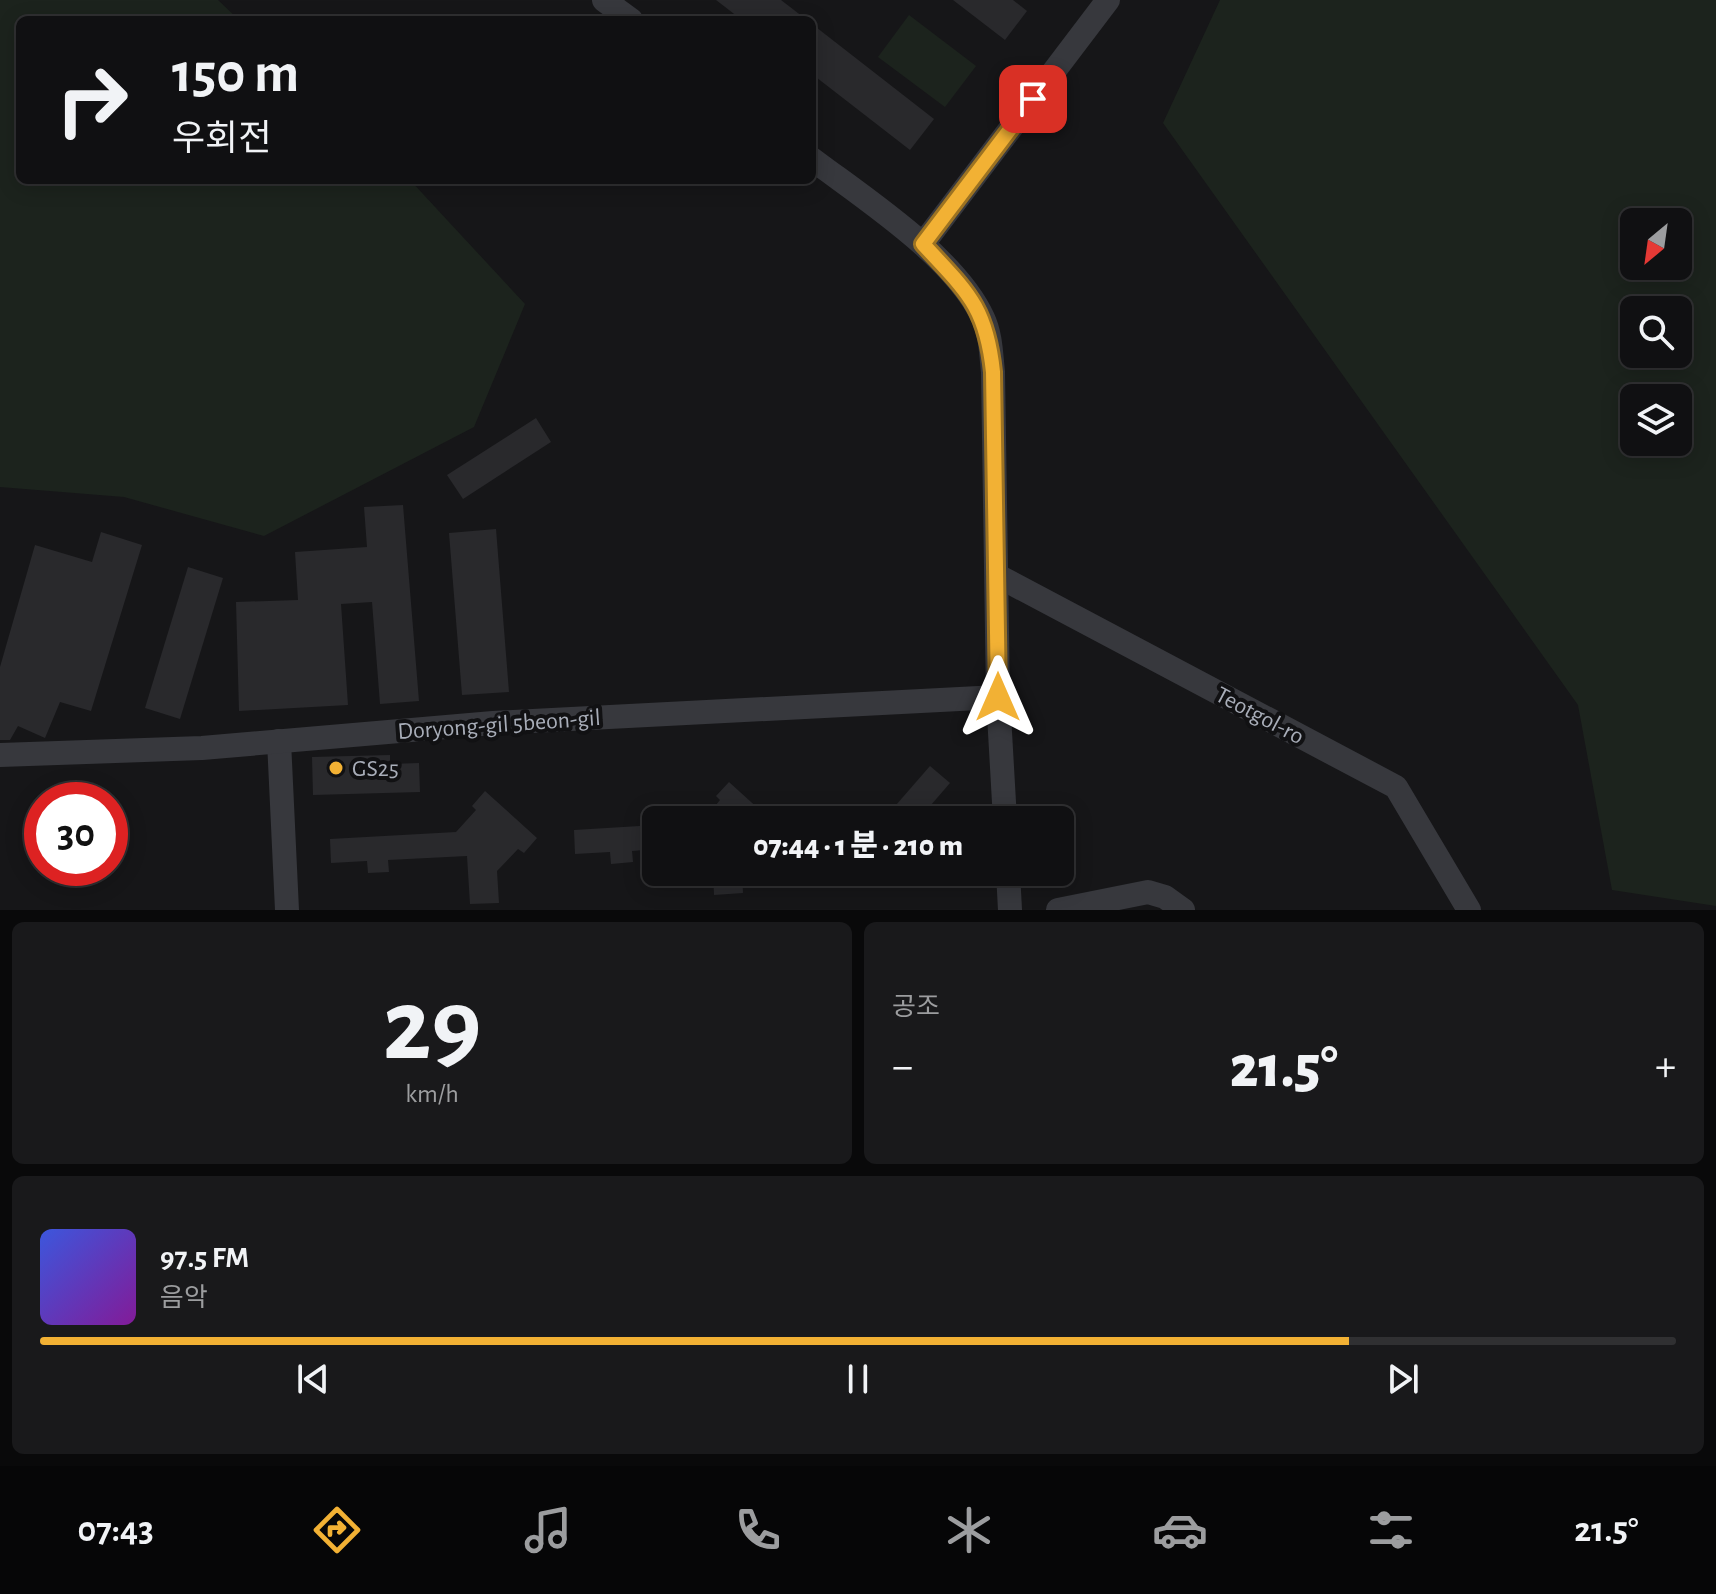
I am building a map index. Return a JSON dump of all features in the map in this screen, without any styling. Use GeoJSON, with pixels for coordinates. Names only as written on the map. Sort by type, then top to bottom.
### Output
{"type":"FeatureCollection","features":[{"type":"Feature","properties":{"kind":"street"},"geometry":{"type":"LineString","coordinates":[[604,0],[626,16]]}},
{"type":"Feature","properties":{"kind":"street"},"geometry":{"type":"LineString","coordinates":[[923,244],[1108,0]]}},
{"type":"Feature","properties":{"kind":"street"},"geometry":{"type":"LineString","coordinates":[[816,162],[923,244],[972,298],[984,319],[993,372],[998,697],[1004,806]]}},
{"type":"Feature","properties":{"kind":"street","name":"Teotgol-ro"},"geometry":{"type":"LineString","coordinates":[[998,576],[1396,787],[1469,910]]}},
{"type":"Feature","properties":{"kind":"street","name":"Doryong-gil 5beon-gil"},"geometry":{"type":"LineString","coordinates":[[0,755],[202,748],[493,723],[998,697]]}},
{"type":"Feature","properties":{"kind":"street"},"geometry":{"type":"LineString","coordinates":[[279,741],[287,910]]}},
{"type":"Feature","properties":{"kind":"street"},"geometry":{"type":"LineString","coordinates":[[1009,886],[1010,910]]}},
{"type":"Feature","properties":{"kind":"street"},"geometry":{"type":"LineString","coordinates":[[1058,910],[1148,892],[1165,897],[1183,910]]}},
{"type":"Feature","properties":{"kind":"shaded area"},"geometry":{"type":"Polygon","coordinates":[[[0,0],[218,0],[235,16],[16,16],[16,184],[414,184],[525,304],[474,427],[264,536],[124,497],[0,487],[0,0]]]}},
{"type":"Feature","properties":{"kind":"shaded area"},"geometry":{"type":"Polygon","coordinates":[[[1220,0],[1716,0],[1716,906],[1612,890],[1578,705],[1163,123],[1220,0]]]}},
{"type":"Feature","properties":{"kind":"shaded area"},"geometry":{"type":"Polygon","coordinates":[[[909,15],[976,66],[945,107],[878,57],[909,15]]]}},
{"type":"Feature","properties":{"kind":"building"},"geometry":{"type":"Polygon","coordinates":[[[716,0],[781,0],[802,16],[737,16],[716,0]]]}},
{"type":"Feature","properties":{"kind":"building"},"geometry":{"type":"Polygon","coordinates":[[[953,0],[1013,0],[1027,11],[1005,40],[953,0]]]}},
{"type":"Feature","properties":{"kind":"building"},"geometry":{"type":"Polygon","coordinates":[[[816,27],[934,119],[910,150],[816,77],[816,27]]]}},
{"type":"Feature","properties":{"kind":"building"},"geometry":{"type":"Polygon","coordinates":[[[536,418],[551,442],[463,499],[447,475],[536,418]]]}},
{"type":"Feature","properties":{"kind":"building"},"geometry":{"type":"Polygon","coordinates":[[[403,505],[419,701],[380,704],[372,602],[341,604],[348,705],[239,711],[236,602],[298,600],[295,552],[367,547],[364,507],[403,505]]]}},
{"type":"Feature","properties":{"kind":"building"},"geometry":{"type":"Polygon","coordinates":[[[496,529],[509,692],[462,695],[449,533],[496,529]]]}},
{"type":"Feature","properties":{"kind":"building"},"geometry":{"type":"Polygon","coordinates":[[[101,532],[142,545],[91,711],[60,702],[45,738],[18,726],[10,740],[0,740],[0,667],[35,545],[92,562],[101,532]]]}},
{"type":"Feature","properties":{"kind":"building"},"geometry":{"type":"Polygon","coordinates":[[[188,567],[223,578],[180,719],[145,708],[188,567]]]}},
{"type":"Feature","properties":{"kind":"building"},"geometry":{"type":"Polygon","coordinates":[[[390,755],[390,764],[419,763],[420,792],[313,795],[312,757],[390,755]]]}},
{"type":"Feature","properties":{"kind":"building"},"geometry":{"type":"Polygon","coordinates":[[[930,766],[950,783],[930,806],[895,806],[930,766]]]}},
{"type":"Feature","properties":{"kind":"building"},"geometry":{"type":"Polygon","coordinates":[[[729,782],[756,806],[715,806],[720,800],[716,796],[729,782]]]}},
{"type":"Feature","properties":{"kind":"building"},"geometry":{"type":"Polygon","coordinates":[[[485,791],[537,838],[524,853],[518,849],[497,871],[499,903],[470,904],[467,856],[388,860],[389,872],[368,873],[367,861],[331,863],[330,839],[456,832],[476,810],[472,806],[485,791]]]}},
{"type":"Feature","properties":{"kind":"building"},"geometry":{"type":"Polygon","coordinates":[[[642,826],[642,850],[632,851],[633,862],[611,864],[610,852],[575,854],[574,830],[642,826]]]}},
{"type":"Feature","properties":{"kind":"building"},"geometry":{"type":"Polygon","coordinates":[[[714,886],[743,886],[743,893],[714,895],[714,886]]]}},
{"type":"Feature","properties":{"kind":"place","name":"GS25"},"geometry":{"type":"Point","coordinates":[336,768]}},
{"type":"Feature","properties":{"kind":"route"},"geometry":{"type":"LineString","coordinates":[[998,697],[998,576],[990,342],[984,319],[972,298],[923,244],[1033,99]]}}]}
